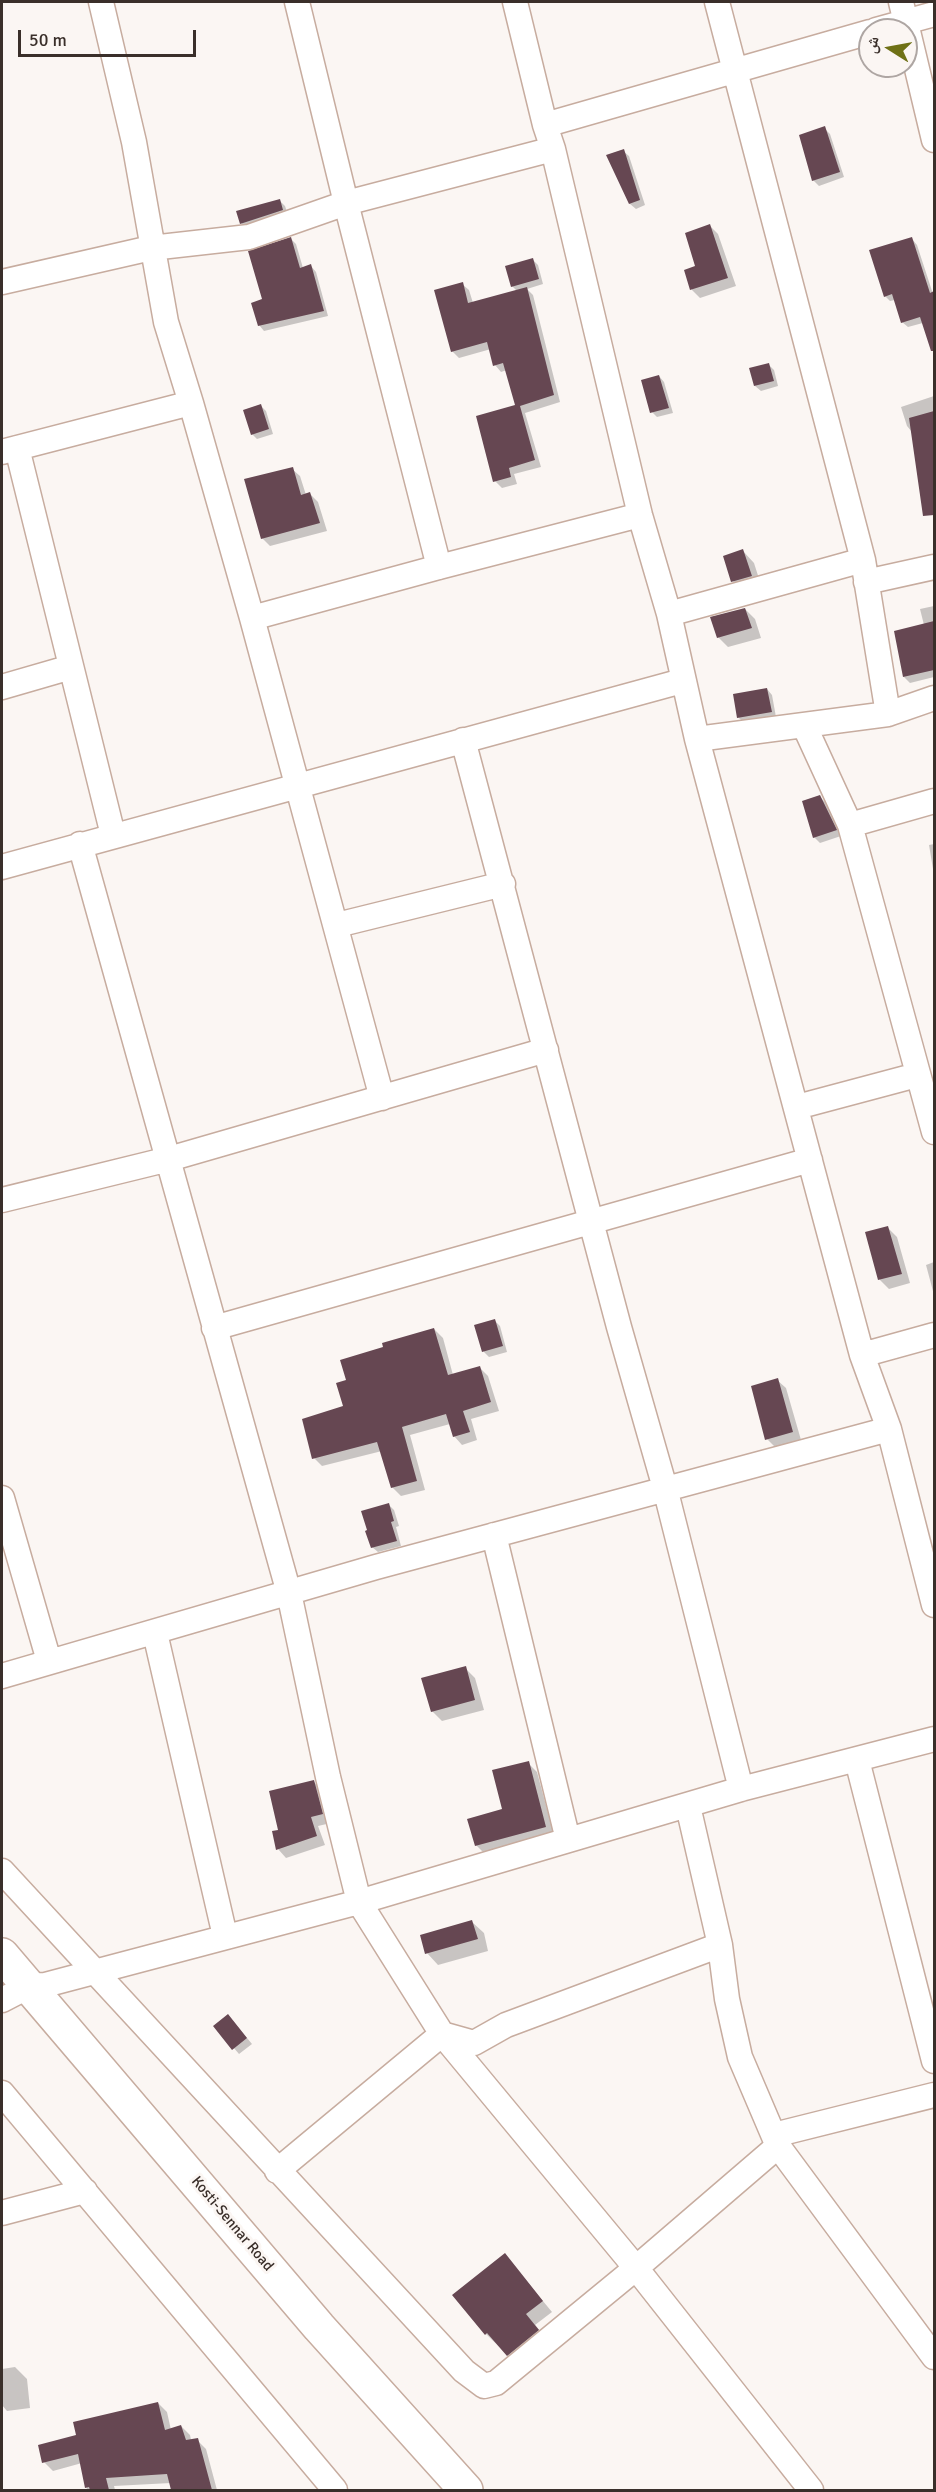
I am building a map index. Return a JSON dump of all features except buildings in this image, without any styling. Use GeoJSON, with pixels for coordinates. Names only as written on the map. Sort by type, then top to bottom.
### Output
{"type":"FeatureCollection","features":[{"type":"Feature","properties":{"kind":"highway","name":"Kosti-Sennar Road"},"geometry":{"type":"LineString","coordinates":[[2,1955],[15,1993],[466,2490]]}},
{"type":"Feature","properties":{"kind":"street"},"geometry":{"type":"LineString","coordinates":[[101,2],[134,142],[165,322],[191,403],[252,618],[382,1098]]}},
{"type":"Feature","properties":{"kind":"street"},"geometry":{"type":"LineString","coordinates":[[297,2],[439,567]]}},
{"type":"Feature","properties":{"kind":"street"},"geometry":{"type":"LineString","coordinates":[[515,2],[553,149],[640,515],[669,614],[682,681],[697,739],[862,1355],[889,1429],[934,1605]]}},
{"type":"Feature","properties":{"kind":"street"},"geometry":{"type":"LineString","coordinates":[[717,2],[865,571],[888,714]]}},
{"type":"Feature","properties":{"kind":"street"},"geometry":{"type":"LineString","coordinates":[[934,14],[903,11],[934,140]]}},
{"type":"Feature","properties":{"kind":"street"},"geometry":{"type":"LineString","coordinates":[[545,125],[858,35]]}},
{"type":"Feature","properties":{"kind":"street"},"geometry":{"type":"LineString","coordinates":[[2,282],[151,248],[249,237],[346,202],[553,149]]}},
{"type":"Feature","properties":{"kind":"street"},"geometry":{"type":"LineString","coordinates":[[113,835],[71,667],[9,450],[191,403]]}},
{"type":"Feature","properties":{"kind":"street"},"geometry":{"type":"LineString","coordinates":[[252,618],[640,515]]}},
{"type":"Feature","properties":{"kind":"street"},"geometry":{"type":"LineString","coordinates":[[669,614],[865,571],[934,567]]}},
{"type":"Feature","properties":{"kind":"street"},"geometry":{"type":"LineString","coordinates":[[2,687],[71,667]]}},
{"type":"Feature","properties":{"kind":"street"},"geometry":{"type":"LineString","coordinates":[[2,867],[682,681]]}},
{"type":"Feature","properties":{"kind":"street"},"geometry":{"type":"LineString","coordinates":[[697,739],[888,714],[934,698]]}},
{"type":"Feature","properties":{"kind":"street"},"geometry":{"type":"LineString","coordinates":[[804,725],[850,825],[934,1132]]}},
{"type":"Feature","properties":{"kind":"street"},"geometry":{"type":"LineString","coordinates":[[463,740],[503,884],[590,1220],[665,1488],[741,1789]]}},
{"type":"Feature","properties":{"kind":"street"},"geometry":{"type":"LineString","coordinates":[[850,825],[934,801]]}},
{"type":"Feature","properties":{"kind":"street"},"geometry":{"type":"LineString","coordinates":[[80,844],[289,1593],[328,1777],[358,1902],[442,2034],[636,2268],[811,2490]]}},
{"type":"Feature","properties":{"kind":"street"},"geometry":{"type":"LineString","coordinates":[[337,925],[503,884]]}},
{"type":"Feature","properties":{"kind":"street"},"geometry":{"type":"LineString","coordinates":[[2,1200],[169,1159],[546,1050]]}},
{"type":"Feature","properties":{"kind":"street"},"geometry":{"type":"LineString","coordinates":[[797,1107],[918,1075]]}},
{"type":"Feature","properties":{"kind":"street"},"geometry":{"type":"LineString","coordinates":[[214,1328],[590,1220],[810,1160]]}},
{"type":"Feature","properties":{"kind":"street"},"geometry":{"type":"LineString","coordinates":[[862,1355],[934,1335]]}},
{"type":"Feature","properties":{"kind":"street"},"geometry":{"type":"LineString","coordinates":[[2,1676],[494,1535],[889,1429]]}},
{"type":"Feature","properties":{"kind":"street"},"geometry":{"type":"LineString","coordinates":[[2,1498],[49,1661]]}},
{"type":"Feature","properties":{"kind":"street"},"geometry":{"type":"LineString","coordinates":[[494,1535],[568,1840]]}},
{"type":"Feature","properties":{"kind":"street"},"geometry":{"type":"LineString","coordinates":[[155,1633],[225,1936]]}},
{"type":"Feature","properties":{"kind":"street"},"geometry":{"type":"LineString","coordinates":[[15,1993],[358,1902],[741,1789],[934,1739]]}},
{"type":"Feature","properties":{"kind":"street"},"geometry":{"type":"LineString","coordinates":[[856,1761],[934,2061]]}},
{"type":"Feature","properties":{"kind":"street"},"geometry":{"type":"LineString","coordinates":[[688,1806],[720,1945],[727,1999],[740,2057],[778,2146],[934,2357]]}},
{"type":"Feature","properties":{"kind":"street"},"geometry":{"type":"LineString","coordinates":[[2,1871],[464,2371],[484,2386],[496,2383],[636,2268],[778,2146],[782,2133],[934,2095]]}},
{"type":"Feature","properties":{"kind":"street"},"geometry":{"type":"LineString","coordinates":[[442,2034],[474,2043],[506,2025],[720,1945]]}},
{"type":"Feature","properties":{"kind":"street"},"geometry":{"type":"LineString","coordinates":[[277,2171],[442,2034]]}},
{"type":"Feature","properties":{"kind":"street"},"geometry":{"type":"LineString","coordinates":[[2,2092],[335,2490]]}},
{"type":"Feature","properties":{"kind":"street"},"geometry":{"type":"LineString","coordinates":[[2,2213],[85,2191]]}}]}
